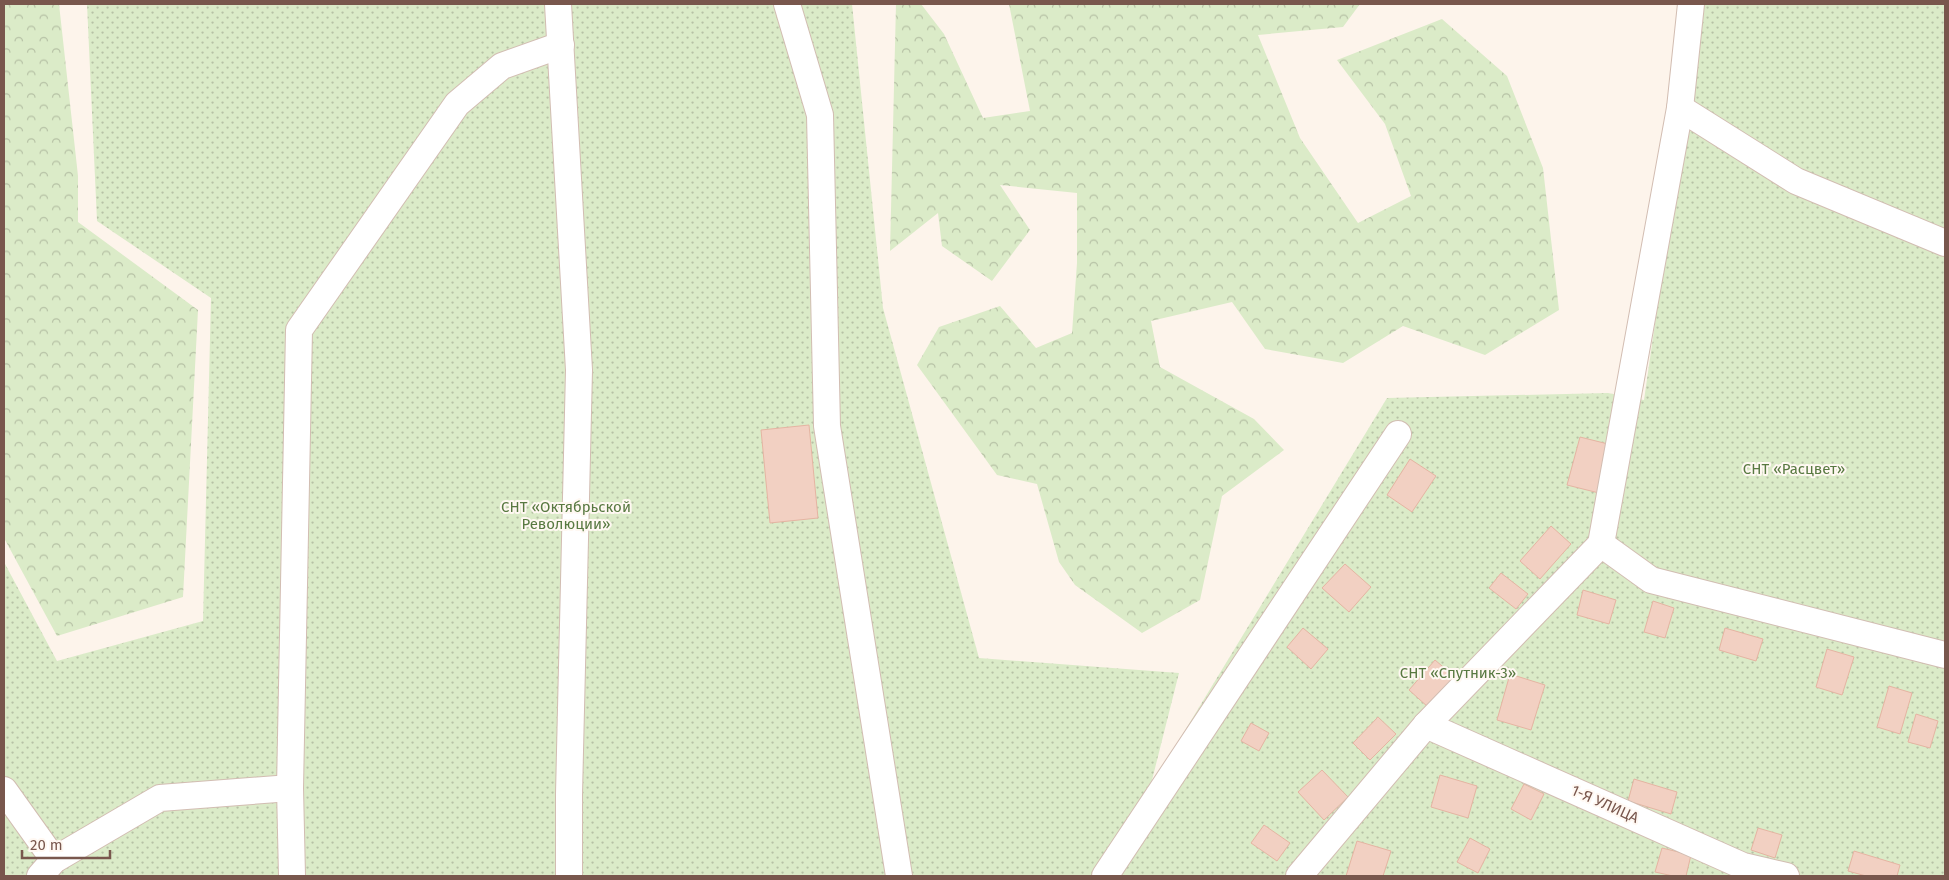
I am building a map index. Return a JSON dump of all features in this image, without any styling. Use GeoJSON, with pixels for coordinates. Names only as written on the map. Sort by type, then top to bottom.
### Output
{"type":"FeatureCollection","features":[{"type":"Feature","properties":{"kind":"street"},"geometry":{"type":"LineString","coordinates":[[558,4],[579,370],[569,794],[569,876]]}},
{"type":"Feature","properties":{"kind":"street"},"geometry":{"type":"LineString","coordinates":[[787,4],[820,115],[827,426],[899,876]]}},
{"type":"Feature","properties":{"kind":"street"},"geometry":{"type":"LineString","coordinates":[[1299,876],[1426,725],[1601,544],[1680,108],[1692,4]]}},
{"type":"Feature","properties":{"kind":"street"},"geometry":{"type":"LineString","coordinates":[[292,876],[290,788],[299,330],[456,104],[502,66],[561,45]]}},
{"type":"Feature","properties":{"kind":"street"},"geometry":{"type":"LineString","coordinates":[[1680,108],[1796,181],[1945,243]]}},
{"type":"Feature","properties":{"kind":"street"},"geometry":{"type":"LineString","coordinates":[[1105,876],[1398,434]]}},
{"type":"Feature","properties":{"kind":"street"},"geometry":{"type":"LineString","coordinates":[[1601,544],[1651,580],[1945,655]]}},
{"type":"Feature","properties":{"kind":"street","name":"1-Я УЛИЦА"},"geometry":{"type":"LineString","coordinates":[[1426,725],[1743,866],[1786,876]]}},
{"type":"Feature","properties":{"kind":"street"},"geometry":{"type":"LineString","coordinates":[[4,790],[47,868],[160,798],[290,788]]}},
{"type":"Feature","properties":{"kind":"green space"},"geometry":{"type":"Polygon","coordinates":[[[4,4],[59,4],[78,176],[78,222],[198,310],[183,597],[57,636],[4,538],[4,4]]]}},
{"type":"Feature","properties":{"kind":"green space","name":"СНТ «Октябрьской Революции»"},"geometry":{"type":"Polygon","coordinates":[[[87,4],[852,4],[883,308],[979,658],[1179,673],[1150,788],[1387,398],[1608,393],[1644,400],[1701,4],[1945,4],[1945,876],[4,876],[4,562],[57,661],[203,621],[211,298],[97,221],[87,4]]]}},
{"type":"Feature","properties":{"kind":"green space"},"geometry":{"type":"Polygon","coordinates":[[[896,4],[921,4],[944,34],[983,118],[1030,111],[1009,4],[1360,4],[1343,27],[1258,35],[1300,138],[1358,223],[1411,196],[1385,124],[1337,60],[1442,19],[1507,76],[1543,168],[1559,310],[1485,355],[1403,326],[1343,363],[1265,349],[1232,302],[1151,321],[1160,367],[1254,419],[1284,450],[1222,496],[1200,600],[1142,633],[1075,585],[1059,562],[1037,484],[997,475],[917,365],[939,327],[1000,306],[1036,348],[1072,333],[1077,263],[1077,193],[1000,185],[1030,230],[992,281],[942,246],[938,213],[890,251],[896,4]]]}},
{"type":"Feature","properties":{"kind":"building"},"geometry":{"type":"Polygon","coordinates":[[[809,425],[818,518],[770,523],[761,430],[809,425]]]}},
{"type":"Feature","properties":{"kind":"building"},"geometry":{"type":"Polygon","coordinates":[[[1580,437],[1612,445],[1599,493],[1567,485],[1580,437]]]}},
{"type":"Feature","properties":{"kind":"building"},"geometry":{"type":"Polygon","coordinates":[[[1410,459],[1436,476],[1412,512],[1387,495],[1410,459]]]}},
{"type":"Feature","properties":{"kind":"building"},"geometry":{"type":"Polygon","coordinates":[[[1551,526],[1571,544],[1540,579],[1520,561],[1551,526]]]}},
{"type":"Feature","properties":{"kind":"building"},"geometry":{"type":"Polygon","coordinates":[[[1345,564],[1371,587],[1349,612],[1322,588],[1345,564]]]}},
{"type":"Feature","properties":{"kind":"building"},"geometry":{"type":"Polygon","coordinates":[[[1501,573],[1528,594],[1516,609],[1489,588],[1501,573]]]}},
{"type":"Feature","properties":{"kind":"building"},"geometry":{"type":"Polygon","coordinates":[[[1583,590],[1616,600],[1609,624],[1577,615],[1583,590]]]}},
{"type":"Feature","properties":{"kind":"building"},"geometry":{"type":"Polygon","coordinates":[[[1653,601],[1674,608],[1665,638],[1644,632],[1653,601]]]}},
{"type":"Feature","properties":{"kind":"building"},"geometry":{"type":"Polygon","coordinates":[[[1303,628],[1328,649],[1311,669],[1287,647],[1303,628]]]}},
{"type":"Feature","properties":{"kind":"building"},"geometry":{"type":"Polygon","coordinates":[[[1725,628],[1763,639],[1756,661],[1719,650],[1725,628]]]}},
{"type":"Feature","properties":{"kind":"building"},"geometry":{"type":"Polygon","coordinates":[[[1827,649],[1854,657],[1842,695],[1816,687],[1827,649]]]}},
{"type":"Feature","properties":{"kind":"building"},"geometry":{"type":"Polygon","coordinates":[[[1435,660],[1455,677],[1428,707],[1409,690],[1435,660]]]}},
{"type":"Feature","properties":{"kind":"building"},"geometry":{"type":"Polygon","coordinates":[[[1510,674],[1545,685],[1531,730],[1497,720],[1510,674]]]}},
{"type":"Feature","properties":{"kind":"building"},"geometry":{"type":"Polygon","coordinates":[[[1889,686],[1912,693],[1900,734],[1877,727],[1889,686]]]}},
{"type":"Feature","properties":{"kind":"building"},"geometry":{"type":"Polygon","coordinates":[[[1916,714],[1938,721],[1930,748],[1908,742],[1916,714]]]}},
{"type":"Feature","properties":{"kind":"building"},"geometry":{"type":"Polygon","coordinates":[[[1378,717],[1396,734],[1370,760],[1353,743],[1378,717]]]}},
{"type":"Feature","properties":{"kind":"building"},"geometry":{"type":"Polygon","coordinates":[[[1251,723],[1269,733],[1259,751],[1241,741],[1251,723]]]}},
{"type":"Feature","properties":{"kind":"building"},"geometry":{"type":"Polygon","coordinates":[[[1322,770],[1348,797],[1324,820],[1298,792],[1322,770]]]}},
{"type":"Feature","properties":{"kind":"building"},"geometry":{"type":"Polygon","coordinates":[[[1440,775],[1477,786],[1468,818],[1431,807],[1440,775]]]}},
{"type":"Feature","properties":{"kind":"building"},"geometry":{"type":"Polygon","coordinates":[[[1634,779],[1677,792],[1671,814],[1628,801],[1634,779]]]}},
{"type":"Feature","properties":{"kind":"building"},"geometry":{"type":"Polygon","coordinates":[[[1524,784],[1544,794],[1531,820],[1511,809],[1524,784]]]}},
{"type":"Feature","properties":{"kind":"building"},"geometry":{"type":"Polygon","coordinates":[[[1264,825],[1290,843],[1277,861],[1251,843],[1264,825]]]}},
{"type":"Feature","properties":{"kind":"building"},"geometry":{"type":"Polygon","coordinates":[[[1758,828],[1782,835],[1775,858],[1751,850],[1758,828]]]}},
{"type":"Feature","properties":{"kind":"building"},"geometry":{"type":"Polygon","coordinates":[[[1470,838],[1490,849],[1478,873],[1457,862],[1470,838]]]}},
{"type":"Feature","properties":{"kind":"building"},"geometry":{"type":"Polygon","coordinates":[[[1357,841],[1391,851],[1383,876],[1346,876],[1357,841]]]}},
{"type":"Feature","properties":{"kind":"building"},"geometry":{"type":"Polygon","coordinates":[[[1662,848],[1691,855],[1686,876],[1673,876],[1655,872],[1662,848]]]}},
{"type":"Feature","properties":{"kind":"building"},"geometry":{"type":"Polygon","coordinates":[[[1854,851],[1900,865],[1897,876],[1866,876],[1848,871],[1854,851]]]}},
{"type":"Feature","properties":{"kind":"park label","name":"СНТ «Расцвет»"},"geometry":{"type":"Point","coordinates":[1794,469]}},
{"type":"Feature","properties":{"kind":"park label","name":"СНТ «Спутник-3»"},"geometry":{"type":"Point","coordinates":[1458,673]}}]}
